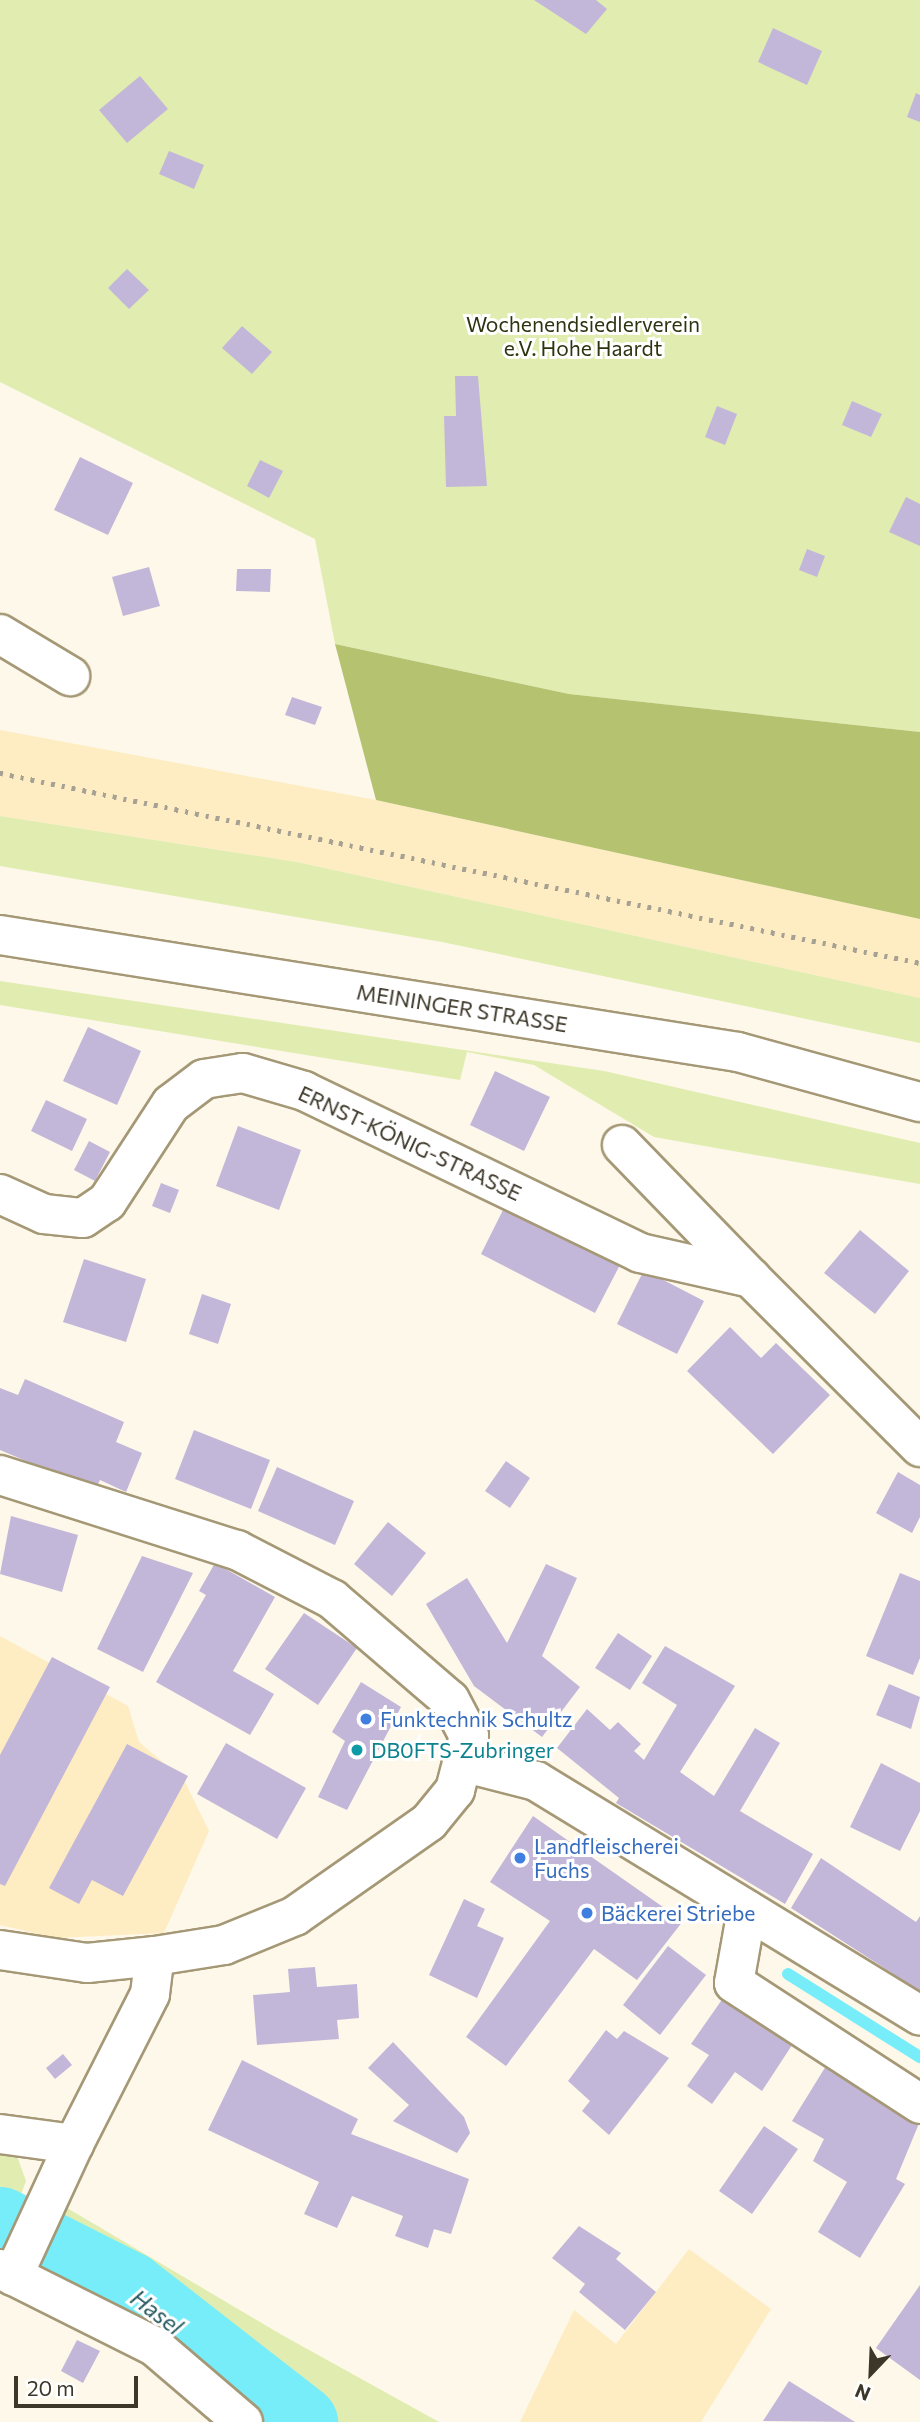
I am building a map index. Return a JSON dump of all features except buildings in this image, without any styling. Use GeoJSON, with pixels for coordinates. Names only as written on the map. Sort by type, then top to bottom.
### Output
{"type":"FeatureCollection","features":[{"type":"Feature","properties":{"kind":"street"},"geometry":{"type":"LineString","coordinates":[[0,634],[69,676]]}},
{"type":"Feature","properties":{"kind":"street","name":"MEININGER STRASSE"},"geometry":{"type":"LineString","coordinates":[[0,935],[738,1052],[920,1102]]}},
{"type":"Feature","properties":{"kind":"street","name":"ERNST-KÖNIG-STRASSE"},"geometry":{"type":"LineString","coordinates":[[0,1194],[44,1214],[83,1218],[107,1202],[171,1104],[204,1079],[243,1073],[304,1091],[639,1253],[751,1278]]}},
{"type":"Feature","properties":{"kind":"street"},"geometry":{"type":"LineString","coordinates":[[622,1145],[920,1447]]}},
{"type":"Feature","properties":{"kind":"street"},"geometry":{"type":"LineString","coordinates":[[0,1475],[237,1549],[332,1599],[450,1700],[469,1736],[466,1763],[429,1822],[295,1916],[224,1945],[155,1956],[87,1962],[0,1950]]}},
{"type":"Feature","properties":{"kind":"street"},"geometry":{"type":"LineString","coordinates":[[466,1763],[536,1781],[920,2015]]}},
{"type":"Feature","properties":{"kind":"street"},"geometry":{"type":"LineString","coordinates":[[747,1910],[734,1983],[920,2104]]}},
{"type":"Feature","properties":{"kind":"street"},"geometry":{"type":"LineString","coordinates":[[155,1956],[150,1994],[40,2214],[6,2273],[153,2346],[243,2422]]}},
{"type":"Feature","properties":{"kind":"street"},"geometry":{"type":"LineString","coordinates":[[0,2134],[74,2144]]}},
{"type":"Feature","properties":{"kind":"shaded area"},"geometry":{"type":"Polygon","coordinates":[[[0,730],[376,800],[920,919],[920,998],[297,862],[0,816],[0,730]]]}},
{"type":"Feature","properties":{"kind":"shaded area"},"geometry":{"type":"Polygon","coordinates":[[[0,1636],[128,1706],[139,1742],[184,1780],[209,1831],[164,1933],[56,1938],[0,1925],[0,1636]]]}},
{"type":"Feature","properties":{"kind":"shaded area"},"geometry":{"type":"Polygon","coordinates":[[[689,2249],[771,2309],[701,2422],[520,2422],[574,2310],[616,2344],[689,2249]]]}},
{"type":"Feature","properties":{"kind":"green space","name":"Wochenendsiedlerverein e.V. Hohe Haardt"},"geometry":{"type":"Polygon","coordinates":[[[0,0],[920,0],[920,732],[569,694],[335,644],[315,539],[0,382],[0,0]]]}},
{"type":"Feature","properties":{"kind":"green space"},"geometry":{"type":"Polygon","coordinates":[[[335,644],[569,694],[920,732],[920,919],[376,800],[335,644]]]}},
{"type":"Feature","properties":{"kind":"green space"},"geometry":{"type":"Polygon","coordinates":[[[0,816],[297,862],[920,998],[920,1043],[442,942],[0,866],[0,816]]]}},
{"type":"Feature","properties":{"kind":"green space"},"geometry":{"type":"Polygon","coordinates":[[[0,981],[604,1071],[920,1143],[920,1184],[654,1137],[534,1065],[467,1052],[460,1080],[0,1005],[0,981]]]}},
{"type":"Feature","properties":{"kind":"green space"},"geometry":{"type":"Polygon","coordinates":[[[0,2144],[17,2156],[26,2181],[19,2199],[0,2190],[0,2144]]]}},
{"type":"Feature","properties":{"kind":"green space"},"geometry":{"type":"Polygon","coordinates":[[[62,2205],[282,2335],[439,2422],[270,2422],[213,2379],[212,2361],[42,2264],[62,2205]]]}},
{"type":"Feature","properties":{"kind":"waterway"},"geometry":{"type":"LineString","coordinates":[[788,1974],[920,2057]]}},
{"type":"Feature","properties":{"kind":"waterway","name":"Hasel"},"geometry":{"type":"LineString","coordinates":[[0,2224],[129,2289],[300,2422]]}},
{"type":"Feature","properties":{"kind":"railway"},"geometry":{"type":"LineString","coordinates":[[0,773],[920,963]]}},
{"type":"Feature","properties":{"kind":"place","name":"Funktechnik Schultz"},"geometry":{"type":"Point","coordinates":[366,1719]}},
{"type":"Feature","properties":{"kind":"place","name":"DB0FTS-Zubringer"},"geometry":{"type":"Point","coordinates":[357,1750]}},
{"type":"Feature","properties":{"kind":"place","name":"Landfleischerei Fuchs"},"geometry":{"type":"Point","coordinates":[520,1858]}},
{"type":"Feature","properties":{"kind":"place","name":"Bäckerei Striebe"},"geometry":{"type":"Point","coordinates":[587,1913]}}]}
